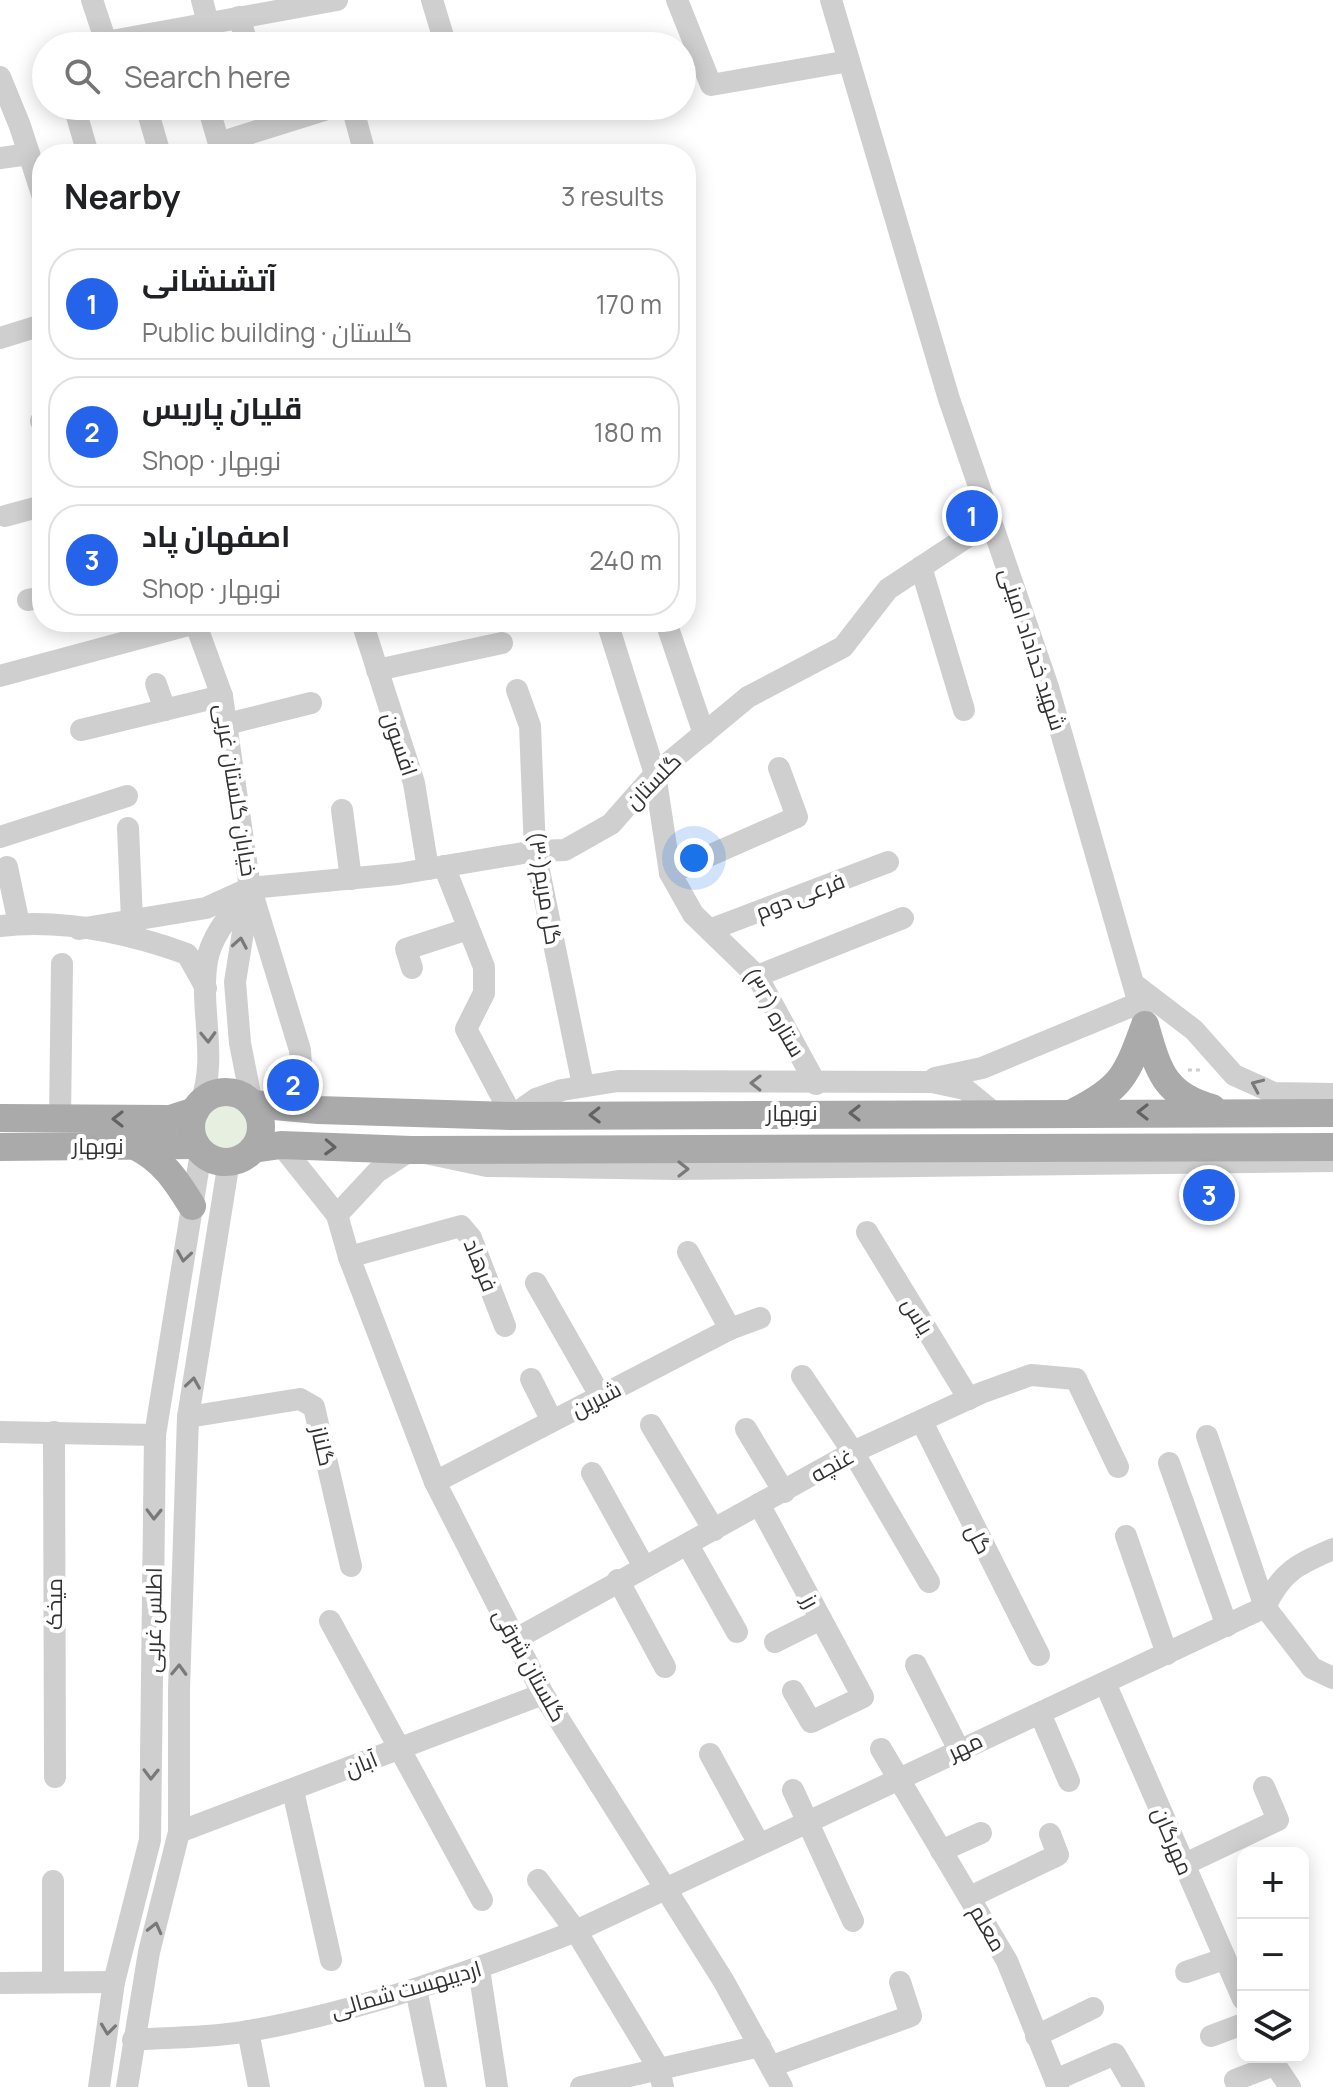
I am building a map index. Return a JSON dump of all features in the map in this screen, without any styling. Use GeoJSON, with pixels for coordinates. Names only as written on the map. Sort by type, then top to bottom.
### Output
{"type":"FeatureCollection","features":[{"type":"Feature","properties":{"kind":"main road"},"geometry":{"type":"LineString","coordinates":[[1073,1112],[1108,1094],[1129,1068],[1139,1004]]}},
{"type":"Feature","properties":{"kind":"main road"},"geometry":{"type":"LineString","coordinates":[[1139,1004],[1154,1057],[1168,1084],[1187,1101],[1228,1112]]}},
{"type":"Feature","properties":{"kind":"main road"},"geometry":{"type":"LineString","coordinates":[[227,1092],[252,1104],[260,1131],[241,1155],[214,1160],[199,1148],[191,1128],[198,1107],[227,1092]]}},
{"type":"Feature","properties":{"kind":"main road","name":"نوبهار"},"geometry":{"type":"LineString","coordinates":[[252,1104],[304,1109],[512,1116],[1333,1113]]}},
{"type":"Feature","properties":{"kind":"main road","name":"نوبهار"},"geometry":{"type":"LineString","coordinates":[[0,1118],[170,1119],[198,1107]]}},
{"type":"Feature","properties":{"kind":"main road"},"geometry":{"type":"LineString","coordinates":[[896,1149],[887,1141],[886,1130],[900,1113]]}},
{"type":"Feature","properties":{"kind":"main road","name":"نوبهار"},"geometry":{"type":"LineString","coordinates":[[241,1155],[281,1145],[411,1150],[896,1149],[1053,1156],[1217,1156],[1333,1147]]}},
{"type":"Feature","properties":{"kind":"main road"},"geometry":{"type":"LineString","coordinates":[[135,1146],[155,1156],[173,1174],[192,1206]]}},
{"type":"Feature","properties":{"kind":"main road","name":"نوبهار"},"geometry":{"type":"LineString","coordinates":[[0,1147],[199,1148]]}},
{"type":"Feature","properties":{"kind":"street"},"geometry":{"type":"LineString","coordinates":[[92,0],[103,32]]}},
{"type":"Feature","properties":{"kind":"street"},"geometry":{"type":"LineString","coordinates":[[202,0],[208,23]]}},
{"type":"Feature","properties":{"kind":"street"},"geometry":{"type":"LineString","coordinates":[[194,32],[208,23],[337,0]]}},
{"type":"Feature","properties":{"kind":"street"},"geometry":{"type":"LineString","coordinates":[[432,0],[442,32]]}},
{"type":"Feature","properties":{"kind":"street"},"geometry":{"type":"LineString","coordinates":[[677,0],[690,32]]}},
{"type":"Feature","properties":{"kind":"street","name":"شهید خداداد امینی"},"geometry":{"type":"LineString","coordinates":[[831,0],[949,399],[1048,687],[1139,1004]]}},
{"type":"Feature","properties":{"kind":"street"},"geometry":{"type":"LineString","coordinates":[[239,17],[244,32]]}},
{"type":"Feature","properties":{"kind":"street"},"geometry":{"type":"LineString","coordinates":[[696,48],[711,85],[849,61]]}},
{"type":"Feature","properties":{"kind":"street"},"geometry":{"type":"LineString","coordinates":[[0,77],[32,163]]}},
{"type":"Feature","properties":{"kind":"street"},"geometry":{"type":"LineString","coordinates":[[78,120],[85,144]]}},
{"type":"Feature","properties":{"kind":"street"},"geometry":{"type":"LineString","coordinates":[[150,120],[157,144]]}},
{"type":"Feature","properties":{"kind":"street"},"geometry":{"type":"LineString","coordinates":[[212,120],[219,144]]}},
{"type":"Feature","properties":{"kind":"street"},"geometry":{"type":"LineString","coordinates":[[231,144],[298,120]]}},
{"type":"Feature","properties":{"kind":"street"},"geometry":{"type":"LineString","coordinates":[[356,120],[362,144]]}},
{"type":"Feature","properties":{"kind":"street"},"geometry":{"type":"LineString","coordinates":[[0,158],[29,154]]}},
{"type":"Feature","properties":{"kind":"street"},"geometry":{"type":"LineString","coordinates":[[0,338],[32,328]]}},
{"type":"Feature","properties":{"kind":"street"},"geometry":{"type":"LineString","coordinates":[[5,516],[32,509]]}},
{"type":"Feature","properties":{"kind":"street","name":"گلستان"},"geometry":{"type":"LineString","coordinates":[[79,929],[206,908],[250,888],[351,879],[535,851],[565,850],[611,824],[655,774],[748,697],[843,647],[888,589],[991,521]]}},
{"type":"Feature","properties":{"kind":"street"},"geometry":{"type":"LineString","coordinates":[[921,567],[964,710]]}},
{"type":"Feature","properties":{"kind":"street"},"geometry":{"type":"LineString","coordinates":[[0,676],[162,632]]}},
{"type":"Feature","properties":{"kind":"street","name":"خیابان گلستان غربی"},"geometry":{"type":"LineString","coordinates":[[198,632],[222,696],[250,888],[235,982],[240,1043],[252,1104]]}},
{"type":"Feature","properties":{"kind":"street","name":"افسون"},"geometry":{"type":"LineString","coordinates":[[365,632],[414,783],[436,868],[484,967],[484,993],[466,1029],[512,1116]]}},
{"type":"Feature","properties":{"kind":"street","name":"ستاره (۳۲)"},"geometry":{"type":"LineString","coordinates":[[610,632],[655,774],[670,873],[693,914],[712,929],[757,976],[816,1084]]}},
{"type":"Feature","properties":{"kind":"street"},"geometry":{"type":"LineString","coordinates":[[669,632],[704,734]]}},
{"type":"Feature","properties":{"kind":"street"},"geometry":{"type":"LineString","coordinates":[[377,670],[502,643]]}},
{"type":"Feature","properties":{"kind":"street"},"geometry":{"type":"LineString","coordinates":[[156,684],[165,710]]}},
{"type":"Feature","properties":{"kind":"street","name":"گل مریم(۳۰)"},"geometry":{"type":"LineString","coordinates":[[517,690],[530,726],[535,851],[583,1085]]}},
{"type":"Feature","properties":{"kind":"street"},"geometry":{"type":"LineString","coordinates":[[81,730],[222,696]]}},
{"type":"Feature","properties":{"kind":"street"},"geometry":{"type":"LineString","coordinates":[[227,724],[311,703]]}},
{"type":"Feature","properties":{"kind":"street"},"geometry":{"type":"LineString","coordinates":[[670,873],[797,817],[779,768]]}},
{"type":"Feature","properties":{"kind":"street"},"geometry":{"type":"LineString","coordinates":[[0,837],[127,796]]}},
{"type":"Feature","properties":{"kind":"street"},"geometry":{"type":"LineString","coordinates":[[342,810],[351,879]]}},
{"type":"Feature","properties":{"kind":"street"},"geometry":{"type":"LineString","coordinates":[[128,828],[132,920]]}},
{"type":"Feature","properties":{"kind":"street","name":"فرعی دوم"},"geometry":{"type":"LineString","coordinates":[[712,929],[888,862]]}},
{"type":"Feature","properties":{"kind":"street"},"geometry":{"type":"LineString","coordinates":[[7,867],[9,925],[33,922],[145,939],[187,954],[206,988]]}},
{"type":"Feature","properties":{"kind":"street"},"geometry":{"type":"LineString","coordinates":[[198,1107],[209,1081],[207,959],[224,922],[250,888]]}},
{"type":"Feature","properties":{"kind":"street"},"geometry":{"type":"LineString","coordinates":[[250,888],[300,1050],[304,1109]]}},
{"type":"Feature","properties":{"kind":"street"},"geometry":{"type":"LineString","coordinates":[[757,976],[903,918]]}},
{"type":"Feature","properties":{"kind":"street"},"geometry":{"type":"LineString","coordinates":[[412,968],[406,949],[468,929]]}},
{"type":"Feature","properties":{"kind":"street","name":"نوبهار"},"geometry":{"type":"LineString","coordinates":[[60,1118],[62,964]]}},
{"type":"Feature","properties":{"kind":"street"},"geometry":{"type":"LineString","coordinates":[[915,1083],[982,1068],[1139,1004],[1194,1030],[1234,1075],[1274,1093],[1333,1094]]}},
{"type":"Feature","properties":{"kind":"street"},"geometry":{"type":"LineString","coordinates":[[512,1116],[536,1099],[583,1085],[618,1081],[915,1083],[965,1089],[993,1112]]}},
{"type":"Feature","properties":{"kind":"street","name":"گلستان شرقی"},"geometry":{"type":"LineString","coordinates":[[281,1145],[337,1215],[349,1257],[435,1482],[514,1640],[543,1694],[666,1887],[777,2077]]}},
{"type":"Feature","properties":{"kind":"street","name":"اطلس غربی"},"geometry":{"type":"LineString","coordinates":[[99,2087],[114,1982],[150,1840],[155,1435],[199,1148]]}},
{"type":"Feature","properties":{"kind":"street"},"geometry":{"type":"LineString","coordinates":[[337,1215],[377,1172],[411,1150],[487,1166],[675,1169],[1053,1156]]}},
{"type":"Feature","properties":{"kind":"street","name":"اطلس غربی"},"geometry":{"type":"LineString","coordinates":[[127,2087],[149,1952],[179,1832],[179,1689],[188,1417],[241,1155]]}},
{"type":"Feature","properties":{"kind":"street"},"geometry":{"type":"LineString","coordinates":[[1217,1156],[1333,1161]]}},
{"type":"Feature","properties":{"kind":"street","name":"فرهاد"},"geometry":{"type":"LineString","coordinates":[[349,1257],[461,1226],[471,1238],[505,1326]]}},
{"type":"Feature","properties":{"kind":"street","name":"یاس"},"geometry":{"type":"LineString","coordinates":[[867,1232],[969,1399]]}},
{"type":"Feature","properties":{"kind":"street"},"geometry":{"type":"LineString","coordinates":[[688,1252],[730,1329]]}},
{"type":"Feature","properties":{"kind":"street"},"geometry":{"type":"LineString","coordinates":[[536,1283],[601,1397]]}},
{"type":"Feature","properties":{"kind":"street","name":"شیرین"},"geometry":{"type":"LineString","coordinates":[[435,1482],[730,1329],[760,1318]]}},
{"type":"Feature","properties":{"kind":"street","name":"غنچه"},"geometry":{"type":"LineString","coordinates":[[514,1640],[643,1565],[688,1545],[853,1452],[969,1399],[1031,1375],[1076,1379],[1118,1467]]}},
{"type":"Feature","properties":{"kind":"street"},"geometry":{"type":"LineString","coordinates":[[802,1376],[853,1452],[929,1582]]}},
{"type":"Feature","properties":{"kind":"street"},"geometry":{"type":"LineString","coordinates":[[531,1379],[552,1421]]}},
{"type":"Feature","properties":{"kind":"street","name":"گلناز"},"geometry":{"type":"LineString","coordinates":[[188,1417],[300,1399],[314,1407],[351,1566]]}},
{"type":"Feature","properties":{"kind":"street","name":"گل"},"geometry":{"type":"LineString","coordinates":[[922,1422],[1039,1655]]}},
{"type":"Feature","properties":{"kind":"street"},"geometry":{"type":"LineString","coordinates":[[651,1425],[714,1530]]}},
{"type":"Feature","properties":{"kind":"street"},"geometry":{"type":"LineString","coordinates":[[746,1429],[784,1492]]}},
{"type":"Feature","properties":{"kind":"street"},"geometry":{"type":"LineString","coordinates":[[0,1432],[155,1435]]}},
{"type":"Feature","properties":{"kind":"street","name":"میخک"},"geometry":{"type":"LineString","coordinates":[[54,1432],[55,1777]]}},
{"type":"Feature","properties":{"kind":"street"},"geometry":{"type":"LineString","coordinates":[[1207,1436],[1265,1607],[1312,1668],[1333,1678]]}},
{"type":"Feature","properties":{"kind":"street"},"geometry":{"type":"LineString","coordinates":[[1169,1463],[1227,1626]]}},
{"type":"Feature","properties":{"kind":"street"},"geometry":{"type":"LineString","coordinates":[[592,1473],[643,1565]]}},
{"type":"Feature","properties":{"kind":"street","name":"رز"},"geometry":{"type":"LineString","coordinates":[[759,1504],[863,1697],[811,1722],[793,1691]]}},
{"type":"Feature","properties":{"kind":"street"},"geometry":{"type":"LineString","coordinates":[[1126,1536],[1167,1654]]}},
{"type":"Feature","properties":{"kind":"street"},"geometry":{"type":"LineString","coordinates":[[688,1545],[737,1632]]}},
{"type":"Feature","properties":{"kind":"street"},"geometry":{"type":"LineString","coordinates":[[1265,1607],[1277,1582],[1298,1564],[1333,1549]]}},
{"type":"Feature","properties":{"kind":"street"},"geometry":{"type":"LineString","coordinates":[[618,1580],[665,1667]]}},
{"type":"Feature","properties":{"kind":"street","name":"مهر"},"geometry":{"type":"LineString","coordinates":[[666,1887],[1265,1607]]}},
{"type":"Feature","properties":{"kind":"street"},"geometry":{"type":"LineString","coordinates":[[775,1642],[821,1619]]}},
{"type":"Feature","properties":{"kind":"street"},"geometry":{"type":"LineString","coordinates":[[330,1621],[482,1900]]}},
{"type":"Feature","properties":{"kind":"street"},"geometry":{"type":"LineString","coordinates":[[916,1665],[958,1748]]}},
{"type":"Feature","properties":{"kind":"street","name":"مهرگان"},"geometry":{"type":"LineString","coordinates":[[1105,1683],[1239,1991]]}},
{"type":"Feature","properties":{"kind":"street","name":"آبان"},"geometry":{"type":"LineString","coordinates":[[179,1832],[543,1694]]}},
{"type":"Feature","properties":{"kind":"street"},"geometry":{"type":"LineString","coordinates":[[1040,1713],[1069,1781]]}},
{"type":"Feature","properties":{"kind":"street","name":"معلم"},"geometry":{"type":"LineString","coordinates":[[881,1749],[1007,1961],[1056,2084]]}},
{"type":"Feature","properties":{"kind":"street"},"geometry":{"type":"LineString","coordinates":[[710,1754],[759,1844]]}},
{"type":"Feature","properties":{"kind":"street"},"geometry":{"type":"LineString","coordinates":[[1183,1865],[1278,1820],[1264,1787]]}},
{"type":"Feature","properties":{"kind":"street"},"geometry":{"type":"LineString","coordinates":[[793,1790],[853,1921]]}},
{"type":"Feature","properties":{"kind":"street"},"geometry":{"type":"LineString","coordinates":[[293,1791],[331,1960]]}},
{"type":"Feature","properties":{"kind":"street"},"geometry":{"type":"LineString","coordinates":[[941,1851],[981,1833]]}},
{"type":"Feature","properties":{"kind":"street"},"geometry":{"type":"LineString","coordinates":[[970,1897],[1058,1855],[1050,1834]]}},
{"type":"Feature","properties":{"kind":"street"},"geometry":{"type":"LineString","coordinates":[[538,1880],[576,1931],[661,2078]]}},
{"type":"Feature","properties":{"kind":"street"},"geometry":{"type":"LineString","coordinates":[[53,1881],[53,1982]]}},
{"type":"Feature","properties":{"kind":"street","name":"اردیبهست شمالی"},"geometry":{"type":"LineString","coordinates":[[133,2040],[248,2031],[416,1989],[479,1969],[576,1931],[666,1887]]}},
{"type":"Feature","properties":{"kind":"street"},"geometry":{"type":"LineString","coordinates":[[1186,1972],[1224,1959]]}},
{"type":"Feature","properties":{"kind":"street"},"geometry":{"type":"LineString","coordinates":[[479,1969],[497,2087]]}},
{"type":"Feature","properties":{"kind":"street"},"geometry":{"type":"LineString","coordinates":[[0,1983],[114,1982]]}},
{"type":"Feature","properties":{"kind":"street"},"geometry":{"type":"LineString","coordinates":[[777,2077],[911,2016],[900,1982]]}},
{"type":"Feature","properties":{"kind":"street"},"geometry":{"type":"LineString","coordinates":[[416,1989],[436,2087]]}},
{"type":"Feature","properties":{"kind":"street"},"geometry":{"type":"LineString","coordinates":[[1036,2036],[1093,2008]]}},
{"type":"Feature","properties":{"kind":"street"},"geometry":{"type":"LineString","coordinates":[[1211,2036],[1237,2026]]}},
{"type":"Feature","properties":{"kind":"street"},"geometry":{"type":"LineString","coordinates":[[248,2031],[259,2087]]}},
{"type":"Feature","properties":{"kind":"street"},"geometry":{"type":"LineString","coordinates":[[581,2087],[661,2078],[760,2046]]}},
{"type":"Feature","properties":{"kind":"street"},"geometry":{"type":"LineString","coordinates":[[1056,2084],[1115,2054],[1134,2087]]}},
{"type":"Feature","properties":{"kind":"street"},"geometry":{"type":"LineString","coordinates":[[1235,2080],[1268,2063]]}},
{"type":"Feature","properties":{"kind":"street"},"geometry":{"type":"LineString","coordinates":[[1273,2063],[1290,2087]]}},
{"type":"Feature","properties":{"kind":"shaded area"},"geometry":{"type":"Polygon","coordinates":[[[227,1102],[244,1109],[251,1126],[244,1143],[227,1150],[210,1143],[203,1126],[210,1109],[227,1102]]]}},
{"type":"Feature","properties":{"kind":"place","name":"آتشنشانی"},"geometry":{"type":"Point","coordinates":[972,516]}},
{"type":"Feature","properties":{"kind":"place","name":"قلیان پاریس"},"geometry":{"type":"Point","coordinates":[293,1085]}},
{"type":"Feature","properties":{"kind":"place","name":"اصفهان پاد"},"geometry":{"type":"Point","coordinates":[1209,1195]}}]}
